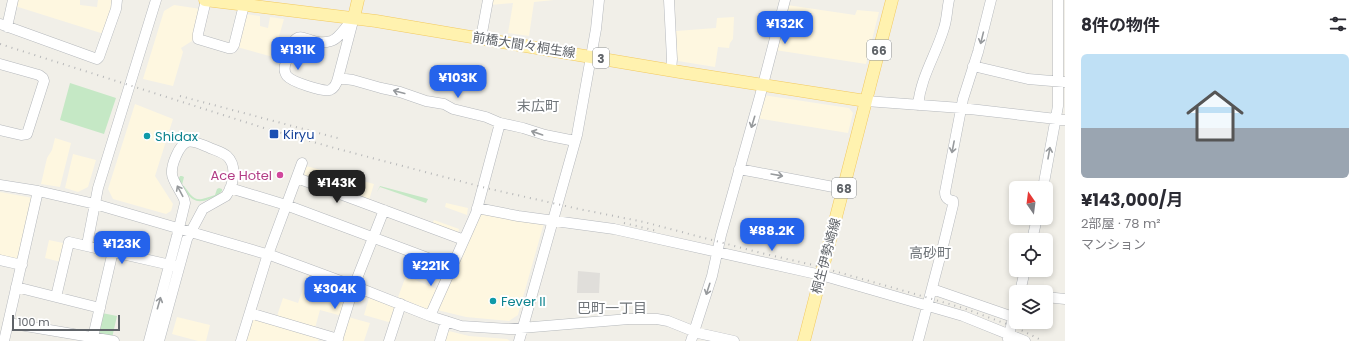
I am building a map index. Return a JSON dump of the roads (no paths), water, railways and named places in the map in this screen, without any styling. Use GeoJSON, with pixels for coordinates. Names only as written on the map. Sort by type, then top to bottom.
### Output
{"type":"FeatureCollection","features":[{"type":"Feature","properties":{"kind":"main road","name":"前橋大間々桐生線"},"geometry":{"type":"LineString","coordinates":[[205,0],[354,17],[763,85],[866,100]]}},
{"type":"Feature","properties":{"kind":"main road"},"geometry":{"type":"LineString","coordinates":[[354,17],[358,0]]}},
{"type":"Feature","properties":{"kind":"main road","name":"66"},"geometry":{"type":"LineString","coordinates":[[866,100],[892,0]]}},
{"type":"Feature","properties":{"kind":"main road","name":"桐生伊勢崎線"},"geometry":{"type":"LineString","coordinates":[[804,341],[866,100]]}},
{"type":"Feature","properties":{"kind":"street"},"geometry":{"type":"LineString","coordinates":[[13,0],[4,26],[97,59],[116,9],[117,0]]}},
{"type":"Feature","properties":{"kind":"street"},"geometry":{"type":"LineString","coordinates":[[87,245],[98,188],[156,0]]}},
{"type":"Feature","properties":{"kind":"street"},"geometry":{"type":"LineString","coordinates":[[205,0],[198,39],[228,48],[232,48],[234,45],[244,5]]}},
{"type":"Feature","properties":{"kind":"street"},"geometry":{"type":"LineString","coordinates":[[481,38],[488,0]]}},
{"type":"Feature","properties":{"kind":"street"},"geometry":{"type":"LineString","coordinates":[[519,341],[575,141],[598,20],[599,0]]}},
{"type":"Feature","properties":{"kind":"street"},"geometry":{"type":"LineString","coordinates":[[669,0],[672,59],[671,70]]}},
{"type":"Feature","properties":{"kind":"street"},"geometry":{"type":"LineString","coordinates":[[693,336],[712,276],[717,251],[785,0]]}},
{"type":"Feature","properties":{"kind":"street"},"geometry":{"type":"LineString","coordinates":[[918,105],[922,81],[944,26],[948,0]]}},
{"type":"Feature","properties":{"kind":"street"},"geometry":{"type":"LineString","coordinates":[[918,341],[953,205],[953,201],[947,199],[945,192],[961,108],[991,0]]}},
{"type":"Feature","properties":{"kind":"street"},"geometry":{"type":"LineString","coordinates":[[1044,181],[1052,137],[1061,120],[1062,82],[1058,0]]}},
{"type":"Feature","properties":{"kind":"street"},"geometry":{"type":"LineString","coordinates":[[354,17],[338,78],[334,87],[327,90],[290,79],[284,69],[294,39],[301,37],[320,42],[331,41],[338,37],[354,17]]}},
{"type":"Feature","properties":{"kind":"street"},"geometry":{"type":"LineString","coordinates":[[0,64],[39,75],[44,81],[27,134],[21,135],[0,130]]}},
{"type":"Feature","properties":{"kind":"street"},"geometry":{"type":"LineString","coordinates":[[973,66],[1024,79],[1062,82]]}},
{"type":"Feature","properties":{"kind":"street"},"geometry":{"type":"LineString","coordinates":[[338,78],[352,80],[400,92],[426,101],[444,104],[453,109],[523,128],[545,136],[575,141]]}},
{"type":"Feature","properties":{"kind":"street"},"geometry":{"type":"LineString","coordinates":[[866,100],[961,108],[1061,120]]}},
{"type":"Feature","properties":{"kind":"street"},"geometry":{"type":"LineString","coordinates":[[430,316],[477,208],[500,123]]}},
{"type":"Feature","properties":{"kind":"street"},"geometry":{"type":"LineString","coordinates":[[149,341],[174,266],[187,239],[203,209],[224,198],[230,188],[233,178],[232,161],[227,156],[194,142],[183,144],[172,172],[172,176],[184,199],[174,266],[158,341]]}},
{"type":"Feature","properties":{"kind":"street"},"geometry":{"type":"LineString","coordinates":[[241,341],[268,255],[302,163]]}},
{"type":"Feature","properties":{"kind":"street"},"geometry":{"type":"LineString","coordinates":[[739,168],[844,189]]}},
{"type":"Feature","properties":{"kind":"street"},"geometry":{"type":"LineString","coordinates":[[297,178],[464,240]]}},
{"type":"Feature","properties":{"kind":"street"},"geometry":{"type":"LineString","coordinates":[[0,185],[38,191],[95,204],[179,228],[268,255],[354,286],[430,316],[472,327],[509,329],[629,319],[657,319],[668,321],[693,336],[734,341]]}},
{"type":"Feature","properties":{"kind":"street"},"geometry":{"type":"LineString","coordinates":[[230,188],[286,205],[452,267]]}},
{"type":"Feature","properties":{"kind":"street"},"geometry":{"type":"LineString","coordinates":[[4,341],[38,191]]}},
{"type":"Feature","properties":{"kind":"street"},"geometry":{"type":"LineString","coordinates":[[477,208],[493,212],[614,229],[821,275],[963,316],[1009,338],[1025,341]]}},
{"type":"Feature","properties":{"kind":"street"},"geometry":{"type":"LineString","coordinates":[[250,313],[338,340],[354,286],[384,210]]}},
{"type":"Feature","properties":{"kind":"street"},"geometry":{"type":"LineString","coordinates":[[56,297],[69,242],[174,266]]}},
{"type":"Feature","properties":{"kind":"street"},"geometry":{"type":"LineString","coordinates":[[93,337],[113,251]]}},
{"type":"Feature","properties":{"kind":"street"},"geometry":{"type":"LineString","coordinates":[[0,260],[22,265]]}},
{"type":"Feature","properties":{"kind":"street"},"geometry":{"type":"LineString","coordinates":[[16,287],[100,308]]}},
{"type":"Feature","properties":{"kind":"street"},"geometry":{"type":"LineString","coordinates":[[932,289],[1009,317]]}},
{"type":"Feature","properties":{"kind":"street"},"geometry":{"type":"LineString","coordinates":[[1053,298],[1065,299]]}},
{"type":"Feature","properties":{"kind":"street"},"geometry":{"type":"LineString","coordinates":[[389,341],[401,304]]}},
{"type":"Feature","properties":{"kind":"street"},"geometry":{"type":"LineString","coordinates":[[440,341],[446,321]]}},
{"type":"Feature","properties":{"kind":"street"},"geometry":{"type":"LineString","coordinates":[[8,324],[114,341]]}},
{"type":"Feature","properties":{"kind":"railway"},"geometry":{"type":"LineString","coordinates":[[0,44],[264,128],[338,149],[490,189],[644,222],[813,265],[908,292],[963,308],[1015,327],[1043,341]]}},
{"type":"Feature","properties":{"kind":"railway"},"geometry":{"type":"LineString","coordinates":[[180,96],[341,139]]}},
{"type":"Feature","properties":{"kind":"railway"},"geometry":{"type":"LineString","coordinates":[[624,223],[657,231]]}},
{"type":"Feature","properties":{"kind":"place","name":"Kiryu"},"geometry":{"type":"Point","coordinates":[274,134]}},
{"type":"Feature","properties":{"kind":"place","name":"Shidax"},"geometry":{"type":"Point","coordinates":[147,136]}},
{"type":"Feature","properties":{"kind":"place","name":"Ace Hotel"},"geometry":{"type":"Point","coordinates":[280,175]}},
{"type":"Feature","properties":{"kind":"place","name":"Fever II"},"geometry":{"type":"Point","coordinates":[493,301]}},
{"type":"Feature","properties":{"kind":"district","name":"末広町"},"geometry":{"type":"Point","coordinates":[538,106]}},
{"type":"Feature","properties":{"kind":"district","name":"高砂町"},"geometry":{"type":"Point","coordinates":[930,253]}},
{"type":"Feature","properties":{"kind":"district","name":"巴町一丁目"},"geometry":{"type":"Point","coordinates":[612,308]}}]}
